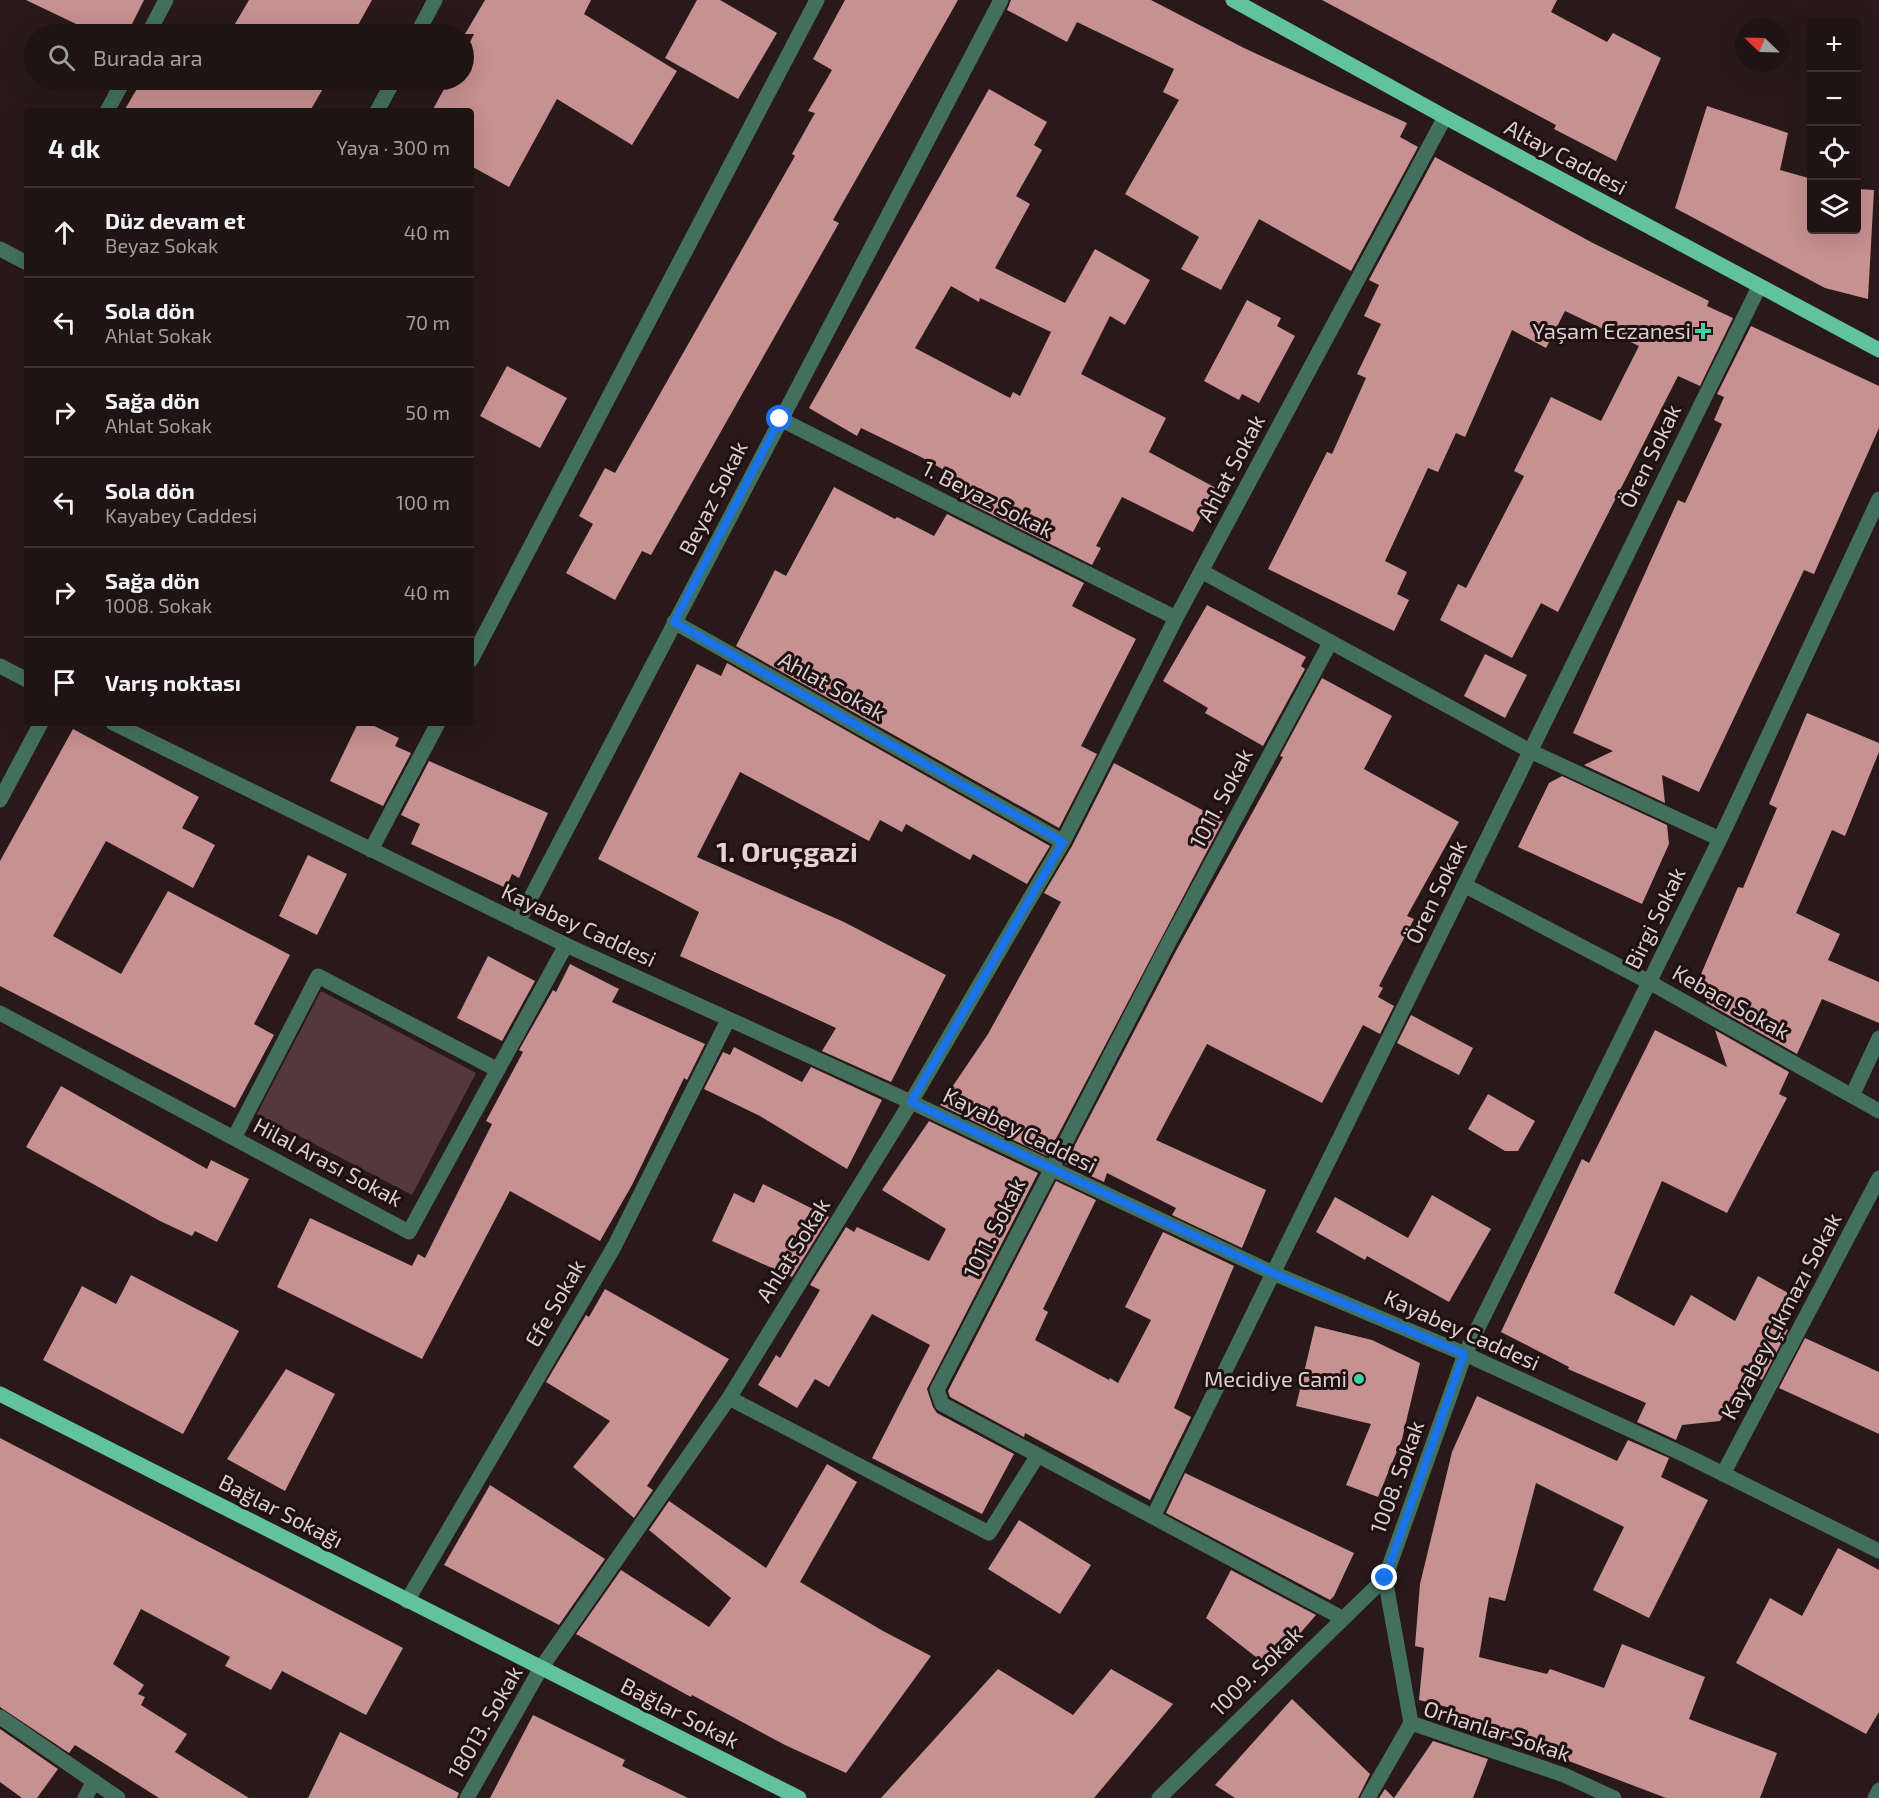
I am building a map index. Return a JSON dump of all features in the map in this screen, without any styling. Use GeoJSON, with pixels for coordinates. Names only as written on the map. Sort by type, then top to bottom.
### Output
{"type":"FeatureCollection","features":[{"type":"Feature","properties":{"kind":"main road","name":"Altay Caddesi"},"geometry":{"type":"LineString","coordinates":[[1233,0],[1445,117],[1879,350]]}},
{"type":"Feature","properties":{"kind":"main road","name":"Bağlar Sokağı"},"geometry":{"type":"LineString","coordinates":[[0,1394],[541,1668]]}},
{"type":"Feature","properties":{"kind":"main road","name":"Bağlar Sokak"},"geometry":{"type":"LineString","coordinates":[[541,1668],[791,1796]]}},
{"type":"Feature","properties":{"kind":"street"},"geometry":{"type":"LineString","coordinates":[[153,24],[166,0]]}},
{"type":"Feature","properties":{"kind":"street"},"geometry":{"type":"LineString","coordinates":[[422,24],[435,0]]}},
{"type":"Feature","properties":{"kind":"street"},"geometry":{"type":"LineString","coordinates":[[474,654],[817,0]]}},
{"type":"Feature","properties":{"kind":"street","name":"Beyaz Sokak"},"geometry":{"type":"LineString","coordinates":[[518,922],[1001,0]]}},
{"type":"Feature","properties":{"kind":"street"},"geometry":{"type":"LineString","coordinates":[[109,108],[119,90]]}},
{"type":"Feature","properties":{"kind":"street"},"geometry":{"type":"LineString","coordinates":[[379,108],[389,90]]}},
{"type":"Feature","properties":{"kind":"street","name":"Ahlat Sokak"},"geometry":{"type":"LineString","coordinates":[[541,1668],[729,1398],[911,1102],[1063,842],[1176,618],[1445,117]]}},
{"type":"Feature","properties":{"kind":"street"},"geometry":{"type":"LineString","coordinates":[[0,249],[24,261]]}},
{"type":"Feature","properties":{"kind":"street","name":"Ören Sokak"},"geometry":{"type":"LineString","coordinates":[[1153,1517],[1759,287]]}},
{"type":"Feature","properties":{"kind":"street","name":"1. Beyaz Sokak"},"geometry":{"type":"LineString","coordinates":[[780,419],[1176,618]]}},
{"type":"Feature","properties":{"kind":"street","name":"Birgi Sokak"},"geometry":{"type":"LineString","coordinates":[[1464,1354],[1720,839],[1879,499]]}},
{"type":"Feature","properties":{"kind":"street"},"geometry":{"type":"LineString","coordinates":[[1201,571],[1530,752],[1720,839]]}},
{"type":"Feature","properties":{"kind":"street","name":"Ahlat Sokak"},"geometry":{"type":"LineString","coordinates":[[674,622],[1063,842]]}},
{"type":"Feature","properties":{"kind":"street","name":"1011. Sokak"},"geometry":{"type":"LineString","coordinates":[[1330,643],[1049,1170],[937,1390],[942,1404],[1342,1618]]}},
{"type":"Feature","properties":{"kind":"street"},"geometry":{"type":"LineString","coordinates":[[0,666],[24,678]]}},
{"type":"Feature","properties":{"kind":"street"},"geometry":{"type":"LineString","coordinates":[[0,800],[39,726]]}},
{"type":"Feature","properties":{"kind":"street","name":"Kayabey Caddesi"},"geometry":{"type":"LineString","coordinates":[[119,726],[566,945],[911,1102],[1049,1170],[1273,1273],[1464,1354],[1723,1474],[1879,1551]]}},
{"type":"Feature","properties":{"kind":"street"},"geometry":{"type":"LineString","coordinates":[[371,850],[436,726]]}},
{"type":"Feature","properties":{"kind":"street","name":"Kebacı Sokak"},"geometry":{"type":"LineString","coordinates":[[1464,885],[1649,982],[1879,1111]]}},
{"type":"Feature","properties":{"kind":"street","name":"Hilal Arası Sokak"},"geometry":{"type":"LineString","coordinates":[[0,1013],[410,1232],[566,945]]}},
{"type":"Feature","properties":{"kind":"street"},"geometry":{"type":"LineString","coordinates":[[234,1138],[318,976],[498,1070]]}},
{"type":"Feature","properties":{"kind":"street","name":"Efe Sokak"},"geometry":{"type":"LineString","coordinates":[[406,1600],[614,1247],[728,1020]]}},
{"type":"Feature","properties":{"kind":"street"},"geometry":{"type":"LineString","coordinates":[[1852,1096],[1879,1038]]}},
{"type":"Feature","properties":{"kind":"street","name":"Kayabey Çıkmazı Sokak"},"geometry":{"type":"LineString","coordinates":[[1723,1474],[1879,1178]]}},
{"type":"Feature","properties":{"kind":"street","name":"1008. Sokak"},"geometry":{"type":"LineString","coordinates":[[1412,1723],[1385,1578],[1464,1354]]}},
{"type":"Feature","properties":{"kind":"street"},"geometry":{"type":"LineString","coordinates":[[729,1398],[989,1533],[1038,1455]]}},
{"type":"Feature","properties":{"kind":"street","name":"1009. Sokak"},"geometry":{"type":"LineString","coordinates":[[1159,1798],[1385,1578]]}},
{"type":"Feature","properties":{"kind":"street","name":"18013. Sokak"},"geometry":{"type":"LineString","coordinates":[[467,1798],[541,1668]]}},
{"type":"Feature","properties":{"kind":"street"},"geometry":{"type":"LineString","coordinates":[[0,1717],[118,1798]]}},
{"type":"Feature","properties":{"kind":"street","name":"Orhanlar Sokak"},"geometry":{"type":"LineString","coordinates":[[1368,1798],[1412,1723],[1564,1775],[1614,1798]]}},
{"type":"Feature","properties":{"kind":"street"},"geometry":{"type":"LineString","coordinates":[[84,1798],[94,1781]]}},
{"type":"Feature","properties":{"kind":"street"},"geometry":{"type":"LineString","coordinates":[[1875,1798],[1879,1790]]}},
{"type":"Feature","properties":{"kind":"shaded area"},"geometry":{"type":"Polygon","coordinates":[[[321,991],[476,1073],[412,1195],[257,1114],[321,991]]]}},
{"type":"Feature","properties":{"kind":"building"},"geometry":{"type":"Polygon","coordinates":[[[26,0],[144,0],[132,24],[76,24],[26,0]]]}},
{"type":"Feature","properties":{"kind":"building"},"geometry":{"type":"Polygon","coordinates":[[[249,0],[372,0],[359,24],[235,24],[249,0]]]}},
{"type":"Feature","properties":{"kind":"building"},"geometry":{"type":"Polygon","coordinates":[[[485,0],[591,0],[584,14],[677,71],[632,145],[557,99],[509,187],[474,168],[474,108],[434,108],[444,90],[474,90],[474,24],[471,24],[485,0]]]}},
{"type":"Feature","properties":{"kind":"building"},"geometry":{"type":"Polygon","coordinates":[[[697,0],[720,0],[777,33],[738,99],[665,58],[697,0]]]}},
{"type":"Feature","properties":{"kind":"building"},"geometry":{"type":"Polygon","coordinates":[[[845,0],[958,0],[833,220],[839,223],[651,555],[642,551],[615,600],[566,573],[593,524],[579,516],[605,468],[615,473],[795,156],[792,154],[815,113],[808,111],[832,70],[813,59],[845,0]]]}},
{"type":"Feature","properties":{"kind":"building"},"geometry":{"type":"Polygon","coordinates":[[[1011,0],[1151,0],[1244,48],[1407,123],[1400,137],[1418,147],[1351,271],[1259,219],[1221,290],[1181,269],[1199,237],[1125,194],[1179,100],[1163,92],[1174,69],[1077,22],[1067,42],[1007,10],[1011,0]]]}},
{"type":"Feature","properties":{"kind":"building"},"geometry":{"type":"Polygon","coordinates":[[[1322,0],[1557,0],[1551,12],[1607,42],[1613,33],[1661,58],[1616,161],[1554,129],[1556,125],[1322,0]]]}},
{"type":"Feature","properties":{"kind":"building"},"geometry":{"type":"Polygon","coordinates":[[[989,89],[1047,122],[1034,145],[1042,150],[1016,196],[1030,204],[995,268],[1065,303],[1095,249],[1150,280],[1125,325],[1110,316],[1081,374],[1166,418],[1149,452],[1216,488],[1193,532],[1122,497],[1096,546],[1101,548],[1092,565],[957,497],[965,482],[921,457],[861,428],[857,436],[809,408],[989,89]],[[951,286],[915,348],[1010,398],[1013,392],[1020,396],[1051,332],[980,298],[979,302],[951,286]]]}},
{"type":"Feature","properties":{"kind":"building"},"geometry":{"type":"Polygon","coordinates":[[[136,90],[322,90],[312,108],[126,108],[136,90]]]}},
{"type":"Feature","properties":{"kind":"building"},"geometry":{"type":"Polygon","coordinates":[[[1707,106],[1788,133],[1780,170],[1807,178],[1807,234],[1861,234],[1861,189],[1874,190],[1868,299],[1825,288],[1675,208],[1707,106]]]}},
{"type":"Feature","properties":{"kind":"building"},"geometry":{"type":"Polygon","coordinates":[[[1435,157],[1591,242],[1709,301],[1707,306],[1733,318],[1700,386],[1678,376],[1558,612],[1541,603],[1512,658],[1440,620],[1458,584],[1466,588],[1524,476],[1514,471],[1551,397],[1601,421],[1639,346],[1565,311],[1546,348],[1512,330],[1465,437],[1456,433],[1438,472],[1428,468],[1385,561],[1407,572],[1397,594],[1409,600],[1394,631],[1268,569],[1327,452],[1332,454],[1366,378],[1357,374],[1381,324],[1364,316],[1379,285],[1369,280],[1435,157]]]}},
{"type":"Feature","properties":{"kind":"building"},"geometry":{"type":"Polygon","coordinates":[[[1247,300],[1281,318],[1277,326],[1295,336],[1259,403],[1242,394],[1239,400],[1204,381],[1247,300]]]}},
{"type":"Feature","properties":{"kind":"building"},"geometry":{"type":"Polygon","coordinates":[[[1751,326],[1879,386],[1879,428],[1814,574],[1804,570],[1699,792],[1662,775],[1665,803],[1584,765],[1613,751],[1573,733],[1678,500],[1685,503],[1722,424],[1714,420],[1724,397],[1717,394],[1751,326]]]}},
{"type":"Feature","properties":{"kind":"building"},"geometry":{"type":"Polygon","coordinates":[[[507,366],[567,398],[540,448],[480,416],[507,366]]]}},
{"type":"Feature","properties":{"kind":"building"},"geometry":{"type":"Polygon","coordinates":[[[834,487],[895,519],[897,517],[934,536],[947,514],[1084,583],[1072,606],[1136,639],[1081,746],[1097,754],[1059,828],[736,646],[775,570],[786,576],[834,487]]]}},
{"type":"Feature","properties":{"kind":"building"},"geometry":{"type":"Polygon","coordinates":[[[1207,605],[1306,657],[1301,666],[1305,669],[1263,746],[1205,713],[1208,708],[1163,681],[1207,605]]]}},
{"type":"Feature","properties":{"kind":"building"},"geometry":{"type":"Polygon","coordinates":[[[1485,654],[1527,675],[1505,718],[1464,696],[1485,654]]]}},
{"type":"Feature","properties":{"kind":"building"},"geometry":{"type":"Polygon","coordinates":[[[727,663],[1050,846],[1027,884],[973,854],[970,860],[906,824],[902,832],[880,820],[869,841],[740,772],[697,857],[844,922],[946,975],[891,1082],[822,1051],[836,1028],[680,956],[699,912],[598,859],[697,664],[721,676],[727,663]]]}},
{"type":"Feature","properties":{"kind":"building"},"geometry":{"type":"Polygon","coordinates":[[[1322,678],[1392,716],[1364,769],[1459,822],[1407,916],[1414,919],[1379,986],[1383,988],[1378,997],[1394,1006],[1380,1034],[1363,1025],[1322,1103],[1207,1044],[1156,1140],[1266,1190],[1242,1248],[1172,1215],[1176,1208],[1107,1173],[1104,1182],[1065,1164],[1177,949],[1283,757],[1280,756],[1322,678]]]}},
{"type":"Feature","properties":{"kind":"building"},"geometry":{"type":"Polygon","coordinates":[[[1807,713],[1879,743],[1879,752],[1845,836],[1832,830],[1796,913],[1840,934],[1828,960],[1879,982],[1879,1023],[1822,999],[1797,1054],[1707,1003],[1699,979],[1738,887],[1743,888],[1777,808],[1769,804],[1807,713]]]}},
{"type":"Feature","properties":{"kind":"building"},"geometry":{"type":"Polygon","coordinates":[[[357,726],[374,726],[399,738],[395,746],[411,753],[383,806],[330,781],[357,726]]]}},
{"type":"Feature","properties":{"kind":"building"},"geometry":{"type":"Polygon","coordinates":[[[73,729],[199,797],[182,828],[215,845],[193,888],[106,841],[53,936],[121,974],[168,891],[290,955],[254,1024],[274,1035],[235,1108],[0,986],[0,861],[73,729]]]}},
{"type":"Feature","properties":{"kind":"building"},"geometry":{"type":"Polygon","coordinates":[[[429,761],[548,813],[519,878],[512,874],[506,888],[411,844],[420,824],[401,815],[429,761]]]}},
{"type":"Feature","properties":{"kind":"building"},"geometry":{"type":"Polygon","coordinates":[[[1114,763],[1223,821],[1047,1156],[940,1105],[988,1034],[1061,902],[1044,893],[1072,846],[1114,763]]]}},
{"type":"Feature","properties":{"kind":"building"},"geometry":{"type":"Polygon","coordinates":[[[1562,776],[1667,825],[1669,844],[1642,904],[1518,847],[1549,783],[1562,776]]]}},
{"type":"Feature","properties":{"kind":"building"},"geometry":{"type":"Polygon","coordinates":[[[308,855],[347,874],[317,935],[279,916],[308,855]]]}},
{"type":"Feature","properties":{"kind":"building"},"geometry":{"type":"Polygon","coordinates":[[[488,956],[535,981],[502,1041],[457,1018],[488,956]]]}},
{"type":"Feature","properties":{"kind":"building"},"geometry":{"type":"Polygon","coordinates":[[[570,964],[619,989],[612,1002],[705,1044],[687,1080],[684,1078],[632,1185],[600,1241],[510,1191],[422,1359],[277,1287],[310,1218],[412,1266],[418,1254],[425,1258],[492,1124],[486,1121],[523,1052],[519,1050],[553,990],[556,992],[570,964]]]}},
{"type":"Feature","properties":{"kind":"building"},"geometry":{"type":"Polygon","coordinates":[[[1411,1015],[1473,1048],[1459,1075],[1397,1043],[1411,1015]]]}},
{"type":"Feature","properties":{"kind":"building"},"geometry":{"type":"Polygon","coordinates":[[[1655,1030],[1727,1067],[1715,1030],[1789,1072],[1779,1094],[1787,1098],[1727,1213],[1662,1181],[1614,1293],[1674,1326],[1691,1295],[1735,1321],[1758,1276],[1797,1298],[1781,1327],[1788,1330],[1762,1380],[1747,1373],[1720,1421],[1682,1425],[1676,1440],[1637,1422],[1646,1403],[1568,1369],[1569,1367],[1501,1332],[1582,1159],[1589,1163],[1655,1030]]]}},
{"type":"Feature","properties":{"kind":"building"},"geometry":{"type":"Polygon","coordinates":[[[734,1047],[802,1082],[811,1067],[882,1100],[847,1169],[760,1116],[704,1089],[723,1052],[730,1055],[734,1047]]]}},
{"type":"Feature","properties":{"kind":"building"},"geometry":{"type":"Polygon","coordinates":[[[61,1086],[207,1169],[211,1160],[249,1179],[217,1242],[195,1231],[192,1236],[160,1221],[26,1147],[61,1086]]]}},
{"type":"Feature","properties":{"kind":"building"},"geometry":{"type":"Polygon","coordinates":[[[1488,1094],[1535,1121],[1518,1151],[1505,1151],[1468,1129],[1488,1094]]]}},
{"type":"Feature","properties":{"kind":"building"},"geometry":{"type":"Polygon","coordinates":[[[929,1121],[1038,1173],[927,1389],[937,1413],[1014,1454],[982,1514],[872,1458],[930,1345],[872,1314],[829,1387],[815,1379],[797,1408],[758,1385],[776,1355],[780,1358],[820,1290],[810,1285],[846,1227],[854,1232],[857,1227],[929,1261],[946,1229],[882,1190],[929,1121]]]}},
{"type":"Feature","properties":{"kind":"building"},"geometry":{"type":"Polygon","coordinates":[[[1056,1181],[1096,1200],[1043,1309],[1048,1312],[1035,1340],[1109,1380],[1110,1378],[1118,1383],[1151,1320],[1125,1307],[1163,1232],[1234,1266],[1174,1408],[1191,1417],[1150,1500],[1025,1433],[1024,1437],[950,1397],[948,1391],[1056,1181]]]}},
{"type":"Feature","properties":{"kind":"building"},"geometry":{"type":"Polygon","coordinates":[[[763,1184],[829,1217],[792,1277],[712,1241],[734,1193],[754,1203],[763,1184]]]}},
{"type":"Feature","properties":{"kind":"building"},"geometry":{"type":"Polygon","coordinates":[[[1432,1195],[1491,1229],[1449,1302],[1367,1256],[1365,1260],[1316,1232],[1335,1197],[1408,1238],[1432,1195]]]}},
{"type":"Feature","properties":{"kind":"building"},"geometry":{"type":"Polygon","coordinates":[[[131,1275],[239,1331],[183,1434],[43,1360],[82,1286],[116,1304],[131,1275]]]}},
{"type":"Feature","properties":{"kind":"building"},"geometry":{"type":"Polygon","coordinates":[[[605,1289],[729,1359],[647,1486],[653,1490],[634,1518],[573,1467],[610,1421],[546,1382],[586,1315],[589,1317],[605,1289]]]}},
{"type":"Feature","properties":{"kind":"building","name":"Mecidiye Cami"},"geometry":{"type":"Polygon","coordinates":[[[1315,1326],[1372,1340],[1420,1363],[1402,1439],[1378,1497],[1346,1485],[1371,1424],[1296,1406],[1315,1326]]]}},
{"type":"Feature","properties":{"kind":"building"},"geometry":{"type":"Polygon","coordinates":[[[1805,1338],[1879,1372],[1879,1434],[1779,1388],[1805,1338]]]}},
{"type":"Feature","properties":{"kind":"building"},"geometry":{"type":"Polygon","coordinates":[[[286,1369],[335,1394],[285,1491],[227,1459],[286,1369]]]}},
{"type":"Feature","properties":{"kind":"building"},"geometry":{"type":"Polygon","coordinates":[[[1477,1396],[1617,1461],[1628,1440],[1669,1458],[1661,1477],[1708,1500],[1649,1618],[1593,1590],[1624,1527],[1536,1483],[1505,1601],[1489,1597],[1479,1657],[1547,1674],[1550,1669],[1604,1688],[1622,1644],[1705,1677],[1689,1719],[1777,1753],[1760,1798],[1666,1798],[1498,1734],[1495,1741],[1445,1724],[1455,1709],[1419,1700],[1424,1648],[1415,1646],[1420,1584],[1452,1452],[1477,1396]]]}},
{"type":"Feature","properties":{"kind":"building"},"geometry":{"type":"Polygon","coordinates":[[[0,1438],[403,1648],[366,1715],[282,1671],[271,1690],[225,1666],[230,1657],[141,1609],[113,1664],[144,1685],[138,1694],[145,1697],[141,1705],[187,1734],[175,1752],[249,1798],[159,1798],[75,1745],[69,1753],[0,1707],[0,1438]]]}},
{"type":"Feature","properties":{"kind":"building"},"geometry":{"type":"Polygon","coordinates":[[[827,1464],[857,1482],[800,1582],[883,1631],[931,1656],[846,1773],[785,1745],[692,1695],[691,1697],[576,1634],[621,1570],[709,1627],[731,1598],[649,1530],[669,1501],[766,1568],[827,1464]]]}},
{"type":"Feature","properties":{"kind":"building"},"geometry":{"type":"Polygon","coordinates":[[[1185,1473],[1354,1553],[1334,1596],[1330,1600],[1166,1513],[1185,1473]]]}},
{"type":"Feature","properties":{"kind":"building"},"geometry":{"type":"Polygon","coordinates":[[[490,1485],[605,1559],[559,1625],[444,1565],[490,1485]]]}},
{"type":"Feature","properties":{"kind":"building"},"geometry":{"type":"Polygon","coordinates":[[[1019,1520],[1091,1565],[1060,1614],[988,1569],[1019,1520]]]}},
{"type":"Feature","properties":{"kind":"building"},"geometry":{"type":"Polygon","coordinates":[[[1838,1548],[1879,1570],[1879,1712],[1866,1734],[1736,1663],[1770,1598],[1802,1616],[1838,1548]]]}},
{"type":"Feature","properties":{"kind":"building"},"geometry":{"type":"Polygon","coordinates":[[[1231,1570],[1316,1615],[1270,1668],[1206,1618],[1231,1570]]]}},
{"type":"Feature","properties":{"kind":"building"},"geometry":{"type":"Polygon","coordinates":[[[998,1669],[1073,1715],[1111,1669],[1173,1704],[1094,1798],[881,1798],[998,1669]]]}},
{"type":"Feature","properties":{"kind":"building"},"geometry":{"type":"Polygon","coordinates":[[[1292,1699],[1370,1774],[1358,1798],[1235,1798],[1215,1785],[1292,1699]]]}},
{"type":"Feature","properties":{"kind":"building"},"geometry":{"type":"Polygon","coordinates":[[[533,1715],[625,1760],[622,1766],[688,1798],[490,1798],[533,1715]]]}},
{"type":"Feature","properties":{"kind":"building"},"geometry":{"type":"Polygon","coordinates":[[[0,1729],[58,1769],[37,1798],[22,1798],[0,1782],[0,1729]]]}},
{"type":"Feature","properties":{"kind":"building"},"geometry":{"type":"Polygon","coordinates":[[[340,1732],[459,1793],[457,1798],[308,1798],[340,1732]]]}},
{"type":"Feature","properties":{"kind":"building"},"geometry":{"type":"Polygon","coordinates":[[[1433,1741],[1488,1759],[1473,1798],[1394,1798],[1433,1741]]]}},
{"type":"Feature","properties":{"kind":"building"},"geometry":{"type":"Polygon","coordinates":[[[1385,1789],[1394,1798],[1379,1798],[1385,1789]]]}},
{"type":"Feature","properties":{"kind":"place","name":"Yaşam Eczanesi"},"geometry":{"type":"Point","coordinates":[1703,331]}},
{"type":"Feature","properties":{"kind":"place","name":"Mecidiye Cami"},"geometry":{"type":"Point","coordinates":[1359,1379]}},
{"type":"Feature","properties":{"kind":"district","name":"1. Oruçgazi"},"geometry":{"type":"Point","coordinates":[787,852]}},
{"type":"Feature","properties":{"kind":"route"},"geometry":{"type":"LineString","coordinates":[[780,419],[674,622],[1063,842],[911,1102],[1049,1170],[1273,1273],[1464,1354],[1385,1578]]}}]}
